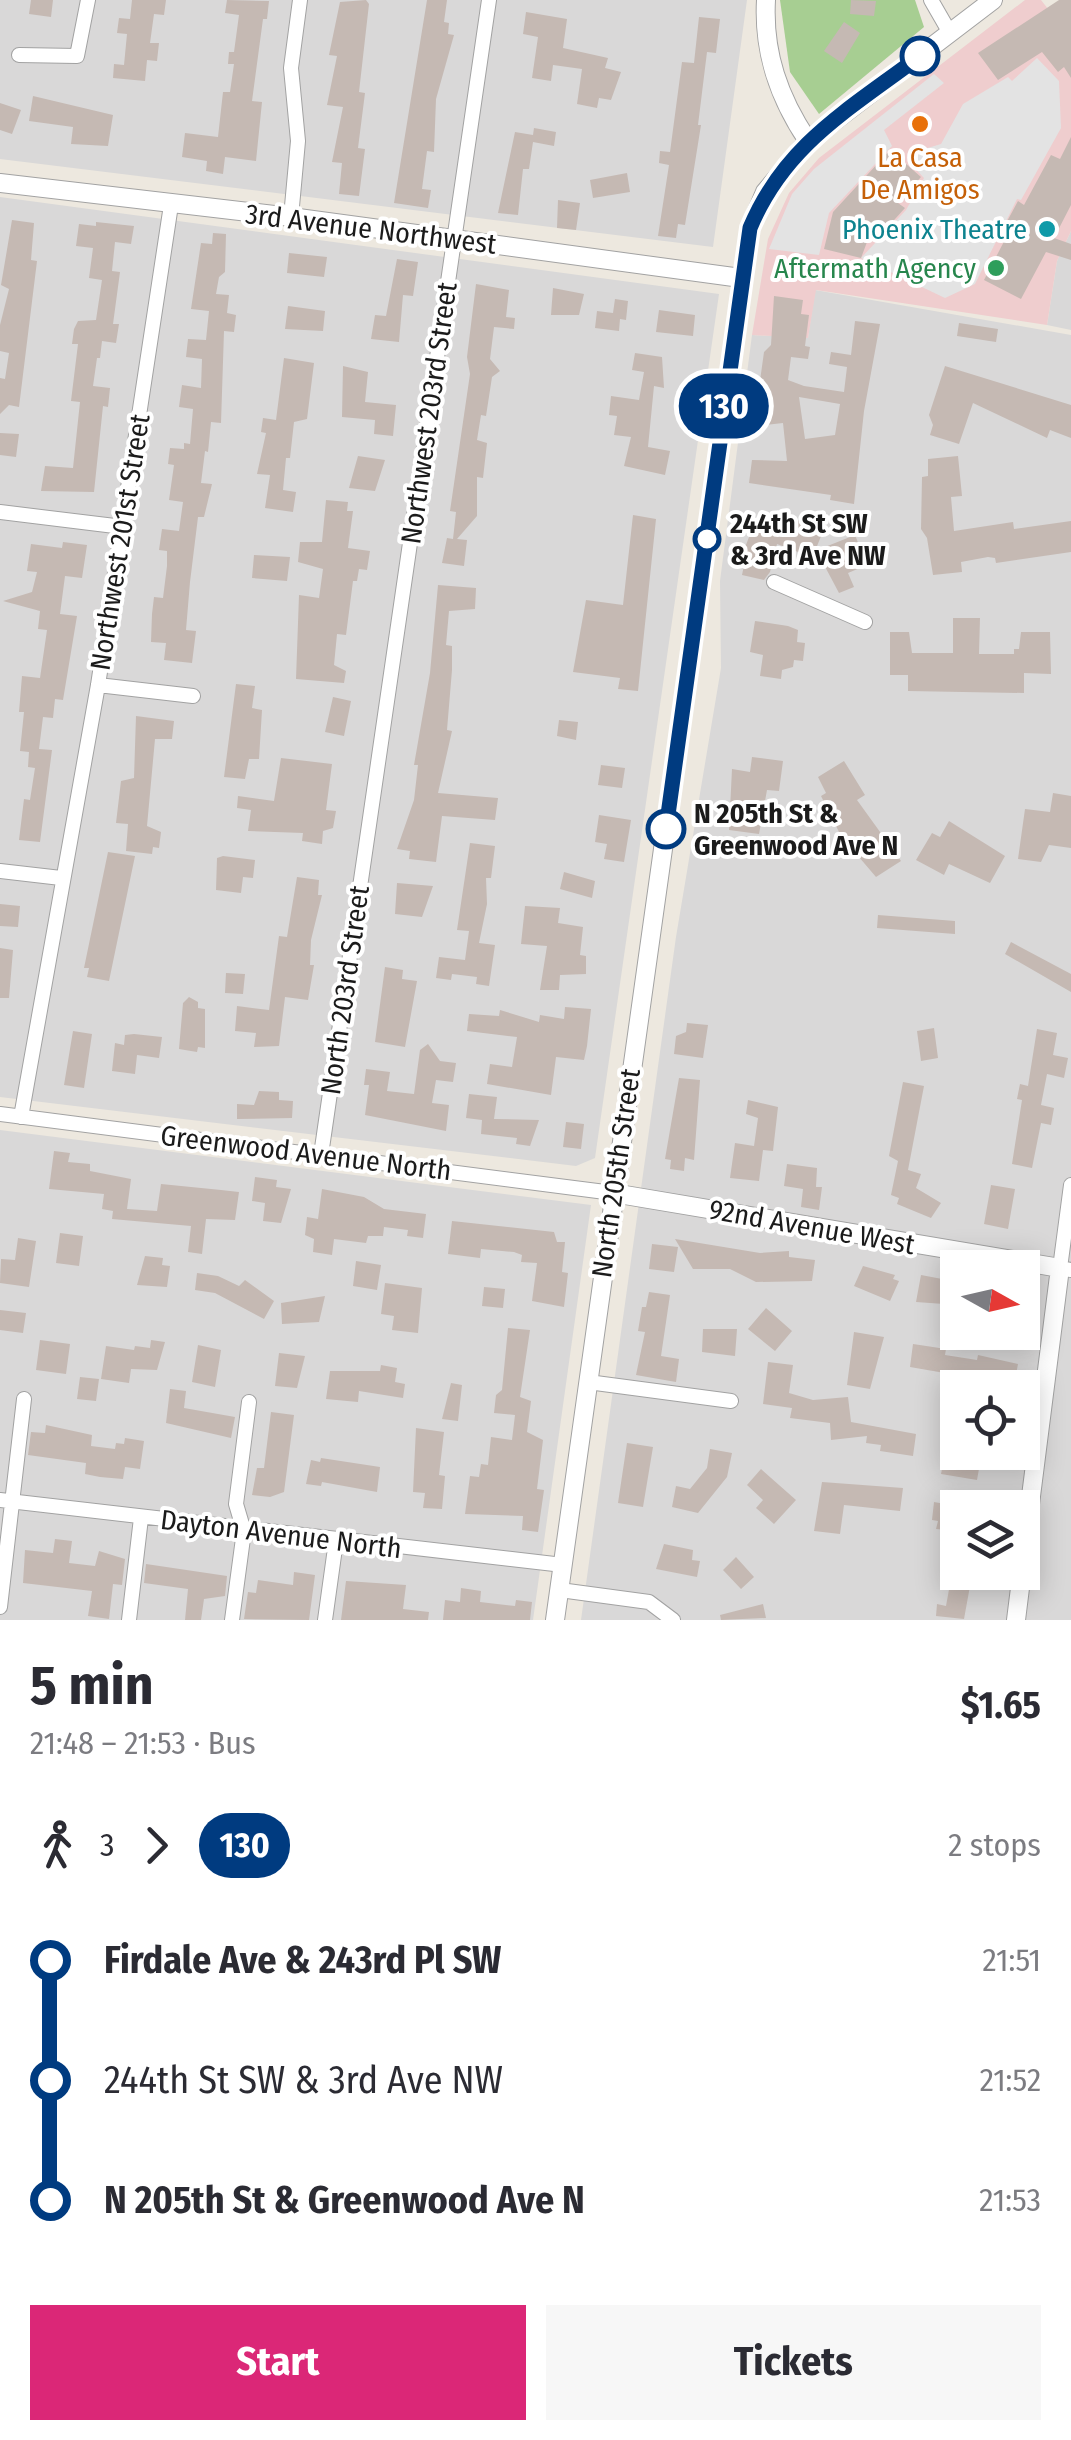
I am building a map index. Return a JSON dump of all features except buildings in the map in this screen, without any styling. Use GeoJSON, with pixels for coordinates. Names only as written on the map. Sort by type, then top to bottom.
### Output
{"type":"FeatureCollection","features":[{"type":"Feature","properties":{"kind":"street"},"geometry":{"type":"LineString","coordinates":[[19,54],[72,57],[79,52],[88,0]]}},
{"type":"Feature","properties":{"kind":"street"},"geometry":{"type":"LineString","coordinates":[[290,217],[298,141],[291,68],[300,0]]}},
{"type":"Feature","properties":{"kind":"street","name":"Northwest 203rd Street"},"geometry":{"type":"LineString","coordinates":[[368,826],[489,0]]}},
{"type":"Feature","properties":{"kind":"street"},"geometry":{"type":"LineString","coordinates":[[766,0],[766,38],[774,74],[788,111],[808,142]]}},
{"type":"Feature","properties":{"kind":"street"},"geometry":{"type":"LineString","coordinates":[[930,0],[950,33]]}},
{"type":"Feature","properties":{"kind":"street","name":"North 205th Street"},"geometry":{"type":"LineString","coordinates":[[555,1620],[750,228],[765,192],[808,142],[993,0]]}},
{"type":"Feature","properties":{"kind":"street","name":"3rd Avenue Northwest"},"geometry":{"type":"LineString","coordinates":[[0,183],[290,217],[741,278]]}},
{"type":"Feature","properties":{"kind":"street","name":"Northwest 201st Street"},"geometry":{"type":"LineString","coordinates":[[21,1117],[98,686],[171,204]]}},
{"type":"Feature","properties":{"kind":"street"},"geometry":{"type":"LineString","coordinates":[[0,512],[122,527]]}},
{"type":"Feature","properties":{"kind":"street"},"geometry":{"type":"LineString","coordinates":[[774,582],[865,622]]}},
{"type":"Feature","properties":{"kind":"street"},"geometry":{"type":"LineString","coordinates":[[98,686],[193,696]]}},
{"type":"Feature","properties":{"kind":"street","name":"North 203rd Street"},"geometry":{"type":"LineString","coordinates":[[321,1154],[368,826]]}},
{"type":"Feature","properties":{"kind":"street"},"geometry":{"type":"LineString","coordinates":[[0,871],[62,878]]}},
{"type":"Feature","properties":{"kind":"street","name":"Greenwood Avenue North"},"geometry":{"type":"LineString","coordinates":[[0,1114],[613,1193]]}},
{"type":"Feature","properties":{"kind":"street"},"geometry":{"type":"LineString","coordinates":[[1033,1490],[1065,1269],[1071,1185]]}},
{"type":"Feature","properties":{"kind":"street","name":"92nd Avenue West"},"geometry":{"type":"LineString","coordinates":[[613,1193],[1065,1269]]}},
{"type":"Feature","properties":{"kind":"street"},"geometry":{"type":"LineString","coordinates":[[588,1382],[732,1401]]}},
{"type":"Feature","properties":{"kind":"street"},"geometry":{"type":"LineString","coordinates":[[0,1607],[6,1501],[24,1399]]}},
{"type":"Feature","properties":{"kind":"street"},"geometry":{"type":"LineString","coordinates":[[232,1620],[244,1531],[236,1504],[248,1402]]}},
{"type":"Feature","properties":{"kind":"street","name":"Dayton Avenue North"},"geometry":{"type":"LineString","coordinates":[[6,1501],[562,1565]]}},
{"type":"Feature","properties":{"kind":"street"},"geometry":{"type":"LineString","coordinates":[[128,1620],[141,1518]]}},
{"type":"Feature","properties":{"kind":"street"},"geometry":{"type":"LineString","coordinates":[[325,1620],[336,1540]]}},
{"type":"Feature","properties":{"kind":"street"},"geometry":{"type":"LineString","coordinates":[[560,1590],[649,1602],[673,1620]]}},
{"type":"Feature","properties":{"kind":"street"},"geometry":{"type":"LineString","coordinates":[[1016,1620],[1020,1590]]}},
{"type":"Feature","properties":{"kind":"shaded area"},"geometry":{"type":"Polygon","coordinates":[[[0,0],[747,0],[713,247],[0,159],[0,0]]]}},
{"type":"Feature","properties":{"kind":"shaded area"},"geometry":{"type":"Polygon","coordinates":[[[1025,0],[1041,0],[1071,38],[1071,231],[1057,261],[1047,325],[816,290],[808,338],[752,335],[768,239],[789,193],[819,158],[1025,0]]]}},
{"type":"Feature","properties":{"kind":"shaded area"},"geometry":{"type":"Polygon","coordinates":[[[1037,58],[1059,81],[1061,128],[1021,200],[1017,199],[975,284],[945,298],[861,258],[906,210],[924,178],[910,163],[921,150],[941,144],[963,104],[1008,77],[1012,81],[1037,58]]]}},
{"type":"Feature","properties":{"kind":"shaded area"},"geometry":{"type":"Polygon","coordinates":[[[934,74],[944,83],[884,130],[892,146],[829,213],[819,255],[769,249],[792,194],[814,169],[934,74]]]}},
{"type":"Feature","properties":{"kind":"shaded area"},"geometry":{"type":"Polygon","coordinates":[[[0,197],[719,294],[595,1158],[576,1166],[0,1097],[0,197]]]}},
{"type":"Feature","properties":{"kind":"shaded area"},"geometry":{"type":"Polygon","coordinates":[[[1071,231],[1071,330],[1047,325],[1057,261],[1071,231]]]}},
{"type":"Feature","properties":{"kind":"shaded area"},"geometry":{"type":"Polygon","coordinates":[[[815,290],[1071,335],[1071,1620],[581,1620],[676,937],[721,668],[720,581],[752,335],[808,338],[815,290]]]}},
{"type":"Feature","properties":{"kind":"shaded area"},"geometry":{"type":"Polygon","coordinates":[[[0,1130],[591,1205],[533,1620],[0,1620],[0,1130]]]}},
{"type":"Feature","properties":{"kind":"green space"},"geometry":{"type":"Polygon","coordinates":[[[780,0],[915,0],[924,27],[819,114],[790,72],[780,0]]]}},
{"type":"Feature","properties":{"kind":"bus line","name":"130"},"geometry":{"type":"LineString","coordinates":[[666,829],[750,228],[765,192],[784,166],[808,142],[920,56]]}},
{"type":"Feature","properties":{"kind":"place","name":"La Casa De Amigos"},"geometry":{"type":"Point","coordinates":[920,124]}},
{"type":"Feature","properties":{"kind":"place","name":"Phoenix Theatre"},"geometry":{"type":"Point","coordinates":[1047,229]}},
{"type":"Feature","properties":{"kind":"place","name":"Aftermath Agency"},"geometry":{"type":"Point","coordinates":[996,268]}},
{"type":"Feature","properties":{"kind":"place","name":"244th St SW & 3rd Ave NW"},"geometry":{"type":"Point","coordinates":[707,539]}},
{"type":"Feature","properties":{"kind":"place","name":"N 205th St & Greenwood Ave N"},"geometry":{"type":"Point","coordinates":[666,829]}}]}
